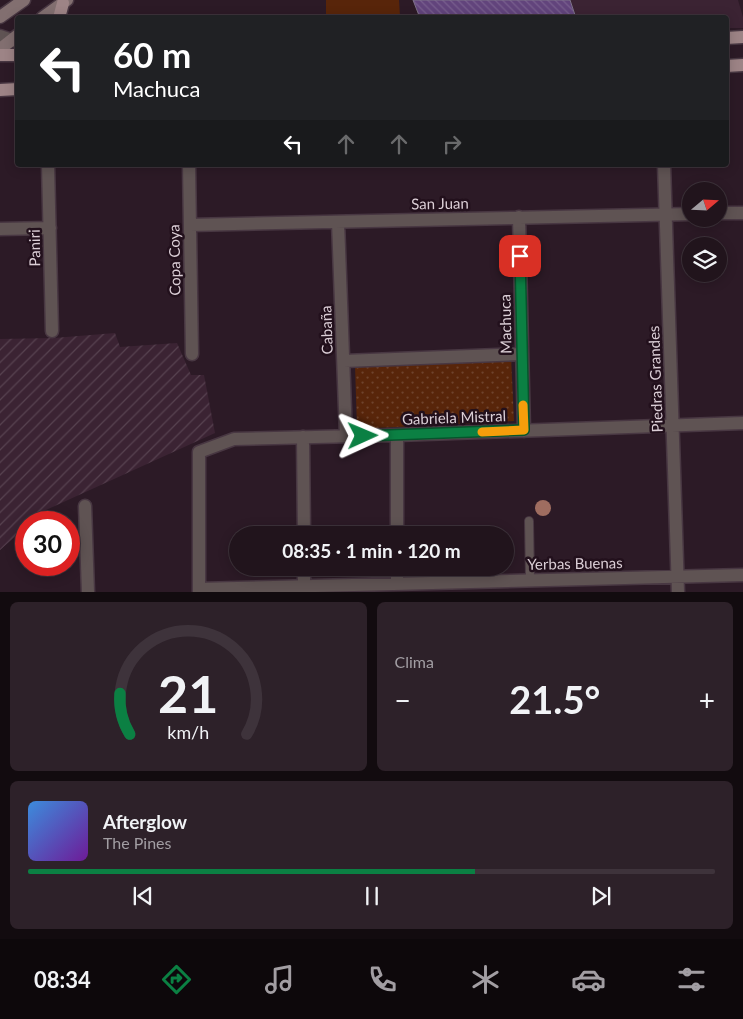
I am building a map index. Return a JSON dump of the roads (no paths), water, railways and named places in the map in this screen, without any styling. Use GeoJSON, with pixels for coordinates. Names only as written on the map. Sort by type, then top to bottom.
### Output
{"type":"FeatureCollection","features":[{"type":"Feature","properties":{"kind":"main road"},"geometry":{"type":"LineString","coordinates":[[0,17],[24,0]]}},
{"type":"Feature","properties":{"kind":"main road"},"geometry":{"type":"LineString","coordinates":[[46,15],[65,1]]}},
{"type":"Feature","properties":{"kind":"main road"},"geometry":{"type":"LineString","coordinates":[[60,15],[65,1]]}},
{"type":"Feature","properties":{"kind":"main road"},"geometry":{"type":"LineString","coordinates":[[729,38],[743,37]]}},
{"type":"Feature","properties":{"kind":"main road"},"geometry":{"type":"LineString","coordinates":[[0,49],[12,38]]}},
{"type":"Feature","properties":{"kind":"main road"},"geometry":{"type":"LineString","coordinates":[[0,55],[15,55]]}},
{"type":"Feature","properties":{"kind":"main road"},"geometry":{"type":"LineString","coordinates":[[729,66],[743,65]]}},
{"type":"Feature","properties":{"kind":"main road"},"geometry":{"type":"LineString","coordinates":[[0,90],[15,89]]}},
{"type":"Feature","properties":{"kind":"street","name":"Paniri"},"geometry":{"type":"LineString","coordinates":[[48,167],[52,331]]}},
{"type":"Feature","properties":{"kind":"street","name":"Copa Coya"},"geometry":{"type":"LineString","coordinates":[[189,167],[192,354]]}},
{"type":"Feature","properties":{"kind":"street","name":"Piedras Grandes"},"geometry":{"type":"LineString","coordinates":[[664,167],[678,592]]}},
{"type":"Feature","properties":{"kind":"street"},"geometry":{"type":"LineString","coordinates":[[728,213],[743,212]]}},
{"type":"Feature","properties":{"kind":"street","name":"San Juan"},"geometry":{"type":"LineString","coordinates":[[190,225],[682,214]]}},
{"type":"Feature","properties":{"kind":"street","name":"Machuca"},"geometry":{"type":"LineString","coordinates":[[519,217],[524,430]]}},
{"type":"Feature","properties":{"kind":"street","name":"Cabaña"},"geometry":{"type":"LineString","coordinates":[[338,222],[346,436]]}},
{"type":"Feature","properties":{"kind":"street"},"geometry":{"type":"LineString","coordinates":[[0,229],[50,228]]}},
{"type":"Feature","properties":{"kind":"street"},"geometry":{"type":"LineString","coordinates":[[344,360],[522,354]]}},
{"type":"Feature","properties":{"kind":"street","name":"Gabriela Mistral"},"geometry":{"type":"LineString","coordinates":[[199,590],[199,452],[234,438],[397,435],[743,423]]}},
{"type":"Feature","properties":{"kind":"street"},"geometry":{"type":"LineString","coordinates":[[397,435],[397,526]]}},
{"type":"Feature","properties":{"kind":"street"},"geometry":{"type":"LineString","coordinates":[[303,437],[304,526]]}},
{"type":"Feature","properties":{"kind":"street"},"geometry":{"type":"LineString","coordinates":[[85,506],[88,592]]}},
{"type":"Feature","properties":{"kind":"street","name":"Yerbas Buenas"},"geometry":{"type":"LineString","coordinates":[[199,590],[304,589],[530,580],[570,585],[677,577],[743,575]]}},
{"type":"Feature","properties":{"kind":"street"},"geometry":{"type":"LineString","coordinates":[[304,576],[304,589]]}},
{"type":"Feature","properties":{"kind":"street"},"geometry":{"type":"LineString","coordinates":[[398,576],[398,584]]}},
{"type":"Feature","properties":{"kind":"lane"},"geometry":{"type":"LineString","coordinates":[[529,521],[530,580]]}}]}
